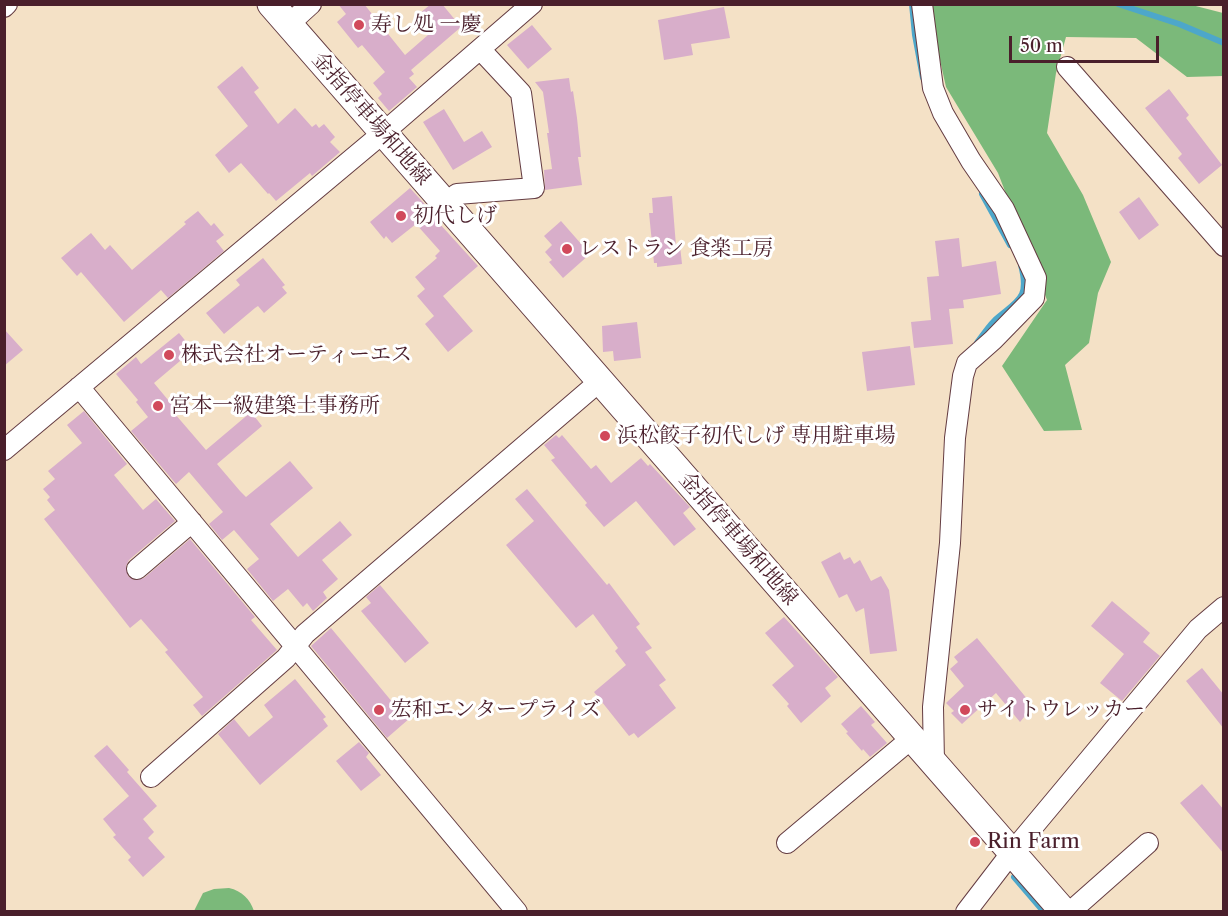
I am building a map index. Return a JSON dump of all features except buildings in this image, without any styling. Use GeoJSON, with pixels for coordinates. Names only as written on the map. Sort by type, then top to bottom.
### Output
{"type":"FeatureCollection","features":[{"type":"Feature","properties":{"kind":"main road","name":"金指停車場和地線"},"geometry":{"type":"LineString","coordinates":[[271,4],[1064,912]]}},
{"type":"Feature","properties":{"kind":"street"},"geometry":{"type":"LineString","coordinates":[[288,25],[311,4]]}},
{"type":"Feature","properties":{"kind":"street"},"geometry":{"type":"LineString","coordinates":[[4,450],[383,133],[532,4]]}},
{"type":"Feature","properties":{"kind":"street"},"geometry":{"type":"LineString","coordinates":[[922,4],[933,88],[943,113],[970,161],[1004,209],[1036,278],[1034,298],[967,363],[963,376],[955,438],[950,543],[933,707],[934,763]]}},
{"type":"Feature","properties":{"kind":"street"},"geometry":{"type":"LineString","coordinates":[[445,204],[457,194],[534,188],[521,93],[480,49]]}},
{"type":"Feature","properties":{"kind":"street"},"geometry":{"type":"LineString","coordinates":[[1067,67],[1224,246]]}},
{"type":"Feature","properties":{"kind":"street"},"geometry":{"type":"LineString","coordinates":[[151,777],[286,658],[305,634],[600,381]]}},
{"type":"Feature","properties":{"kind":"street"},"geometry":{"type":"LineString","coordinates":[[79,387],[517,912]]}},
{"type":"Feature","properties":{"kind":"street"},"geometry":{"type":"LineString","coordinates":[[137,569],[192,522]]}},
{"type":"Feature","properties":{"kind":"street"},"geometry":{"type":"LineString","coordinates":[[966,912],[1012,852],[1198,629],[1224,607]]}},
{"type":"Feature","properties":{"kind":"street"},"geometry":{"type":"LineString","coordinates":[[787,843],[912,738]]}},
{"type":"Feature","properties":{"kind":"street"},"geometry":{"type":"LineString","coordinates":[[1070,912],[1148,843]]}},
{"type":"Feature","properties":{"kind":"green space"},"geometry":{"type":"Polygon","coordinates":[[[1188,4],[1223,13],[1223,76],[1187,77],[1136,38],[1066,37],[1056,73],[1047,133],[1083,195],[1111,262],[1098,293],[1089,343],[1065,365],[1082,430],[1044,431],[1002,366],[1047,300],[998,173],[946,87],[931,20],[930,5],[1188,4]]]}},
{"type":"Feature","properties":{"kind":"green space"},"geometry":{"type":"Polygon","coordinates":[[[229,888],[245,896],[254,911],[194,911],[203,893],[214,889],[229,888]]]}},
{"type":"Feature","properties":{"kind":"waterway"},"geometry":{"type":"LineString","coordinates":[[912,4],[923,78]]}},
{"type":"Feature","properties":{"kind":"waterway"},"geometry":{"type":"LineString","coordinates":[[1118,4],[1179,24],[1224,43]]}},
{"type":"Feature","properties":{"kind":"waterway"},"geometry":{"type":"LineString","coordinates":[[982,194],[1010,245]]}},
{"type":"Feature","properties":{"kind":"waterway"},"geometry":{"type":"LineString","coordinates":[[977,343],[992,323],[1020,298],[1024,285],[1021,265]]}},
{"type":"Feature","properties":{"kind":"waterway"},"geometry":{"type":"LineString","coordinates":[[1014,877],[1044,912]]}},
{"type":"Feature","properties":{"kind":"place","name":"寿し処 一慶"},"geometry":{"type":"Point","coordinates":[359,25]}},
{"type":"Feature","properties":{"kind":"place","name":"初代しげ"},"geometry":{"type":"Point","coordinates":[401,216]}},
{"type":"Feature","properties":{"kind":"place","name":"レストラン 食楽工房"},"geometry":{"type":"Point","coordinates":[567,249]}},
{"type":"Feature","properties":{"kind":"place","name":"株式会社オーティーエス"},"geometry":{"type":"Point","coordinates":[169,355]}},
{"type":"Feature","properties":{"kind":"place","name":"宮本一級建築士事務所"},"geometry":{"type":"Point","coordinates":[158,406]}},
{"type":"Feature","properties":{"kind":"place","name":"浜松餃子初代しげ 専用駐車場"},"geometry":{"type":"Point","coordinates":[605,436]}},
{"type":"Feature","properties":{"kind":"place","name":"宏和エンタープライズ"},"geometry":{"type":"Point","coordinates":[379,710]}},
{"type":"Feature","properties":{"kind":"place","name":"サイトウレッカー"},"geometry":{"type":"Point","coordinates":[965,710]}},
{"type":"Feature","properties":{"kind":"place","name":"Rin Farm"},"geometry":{"type":"Point","coordinates":[975,842]}}]}
